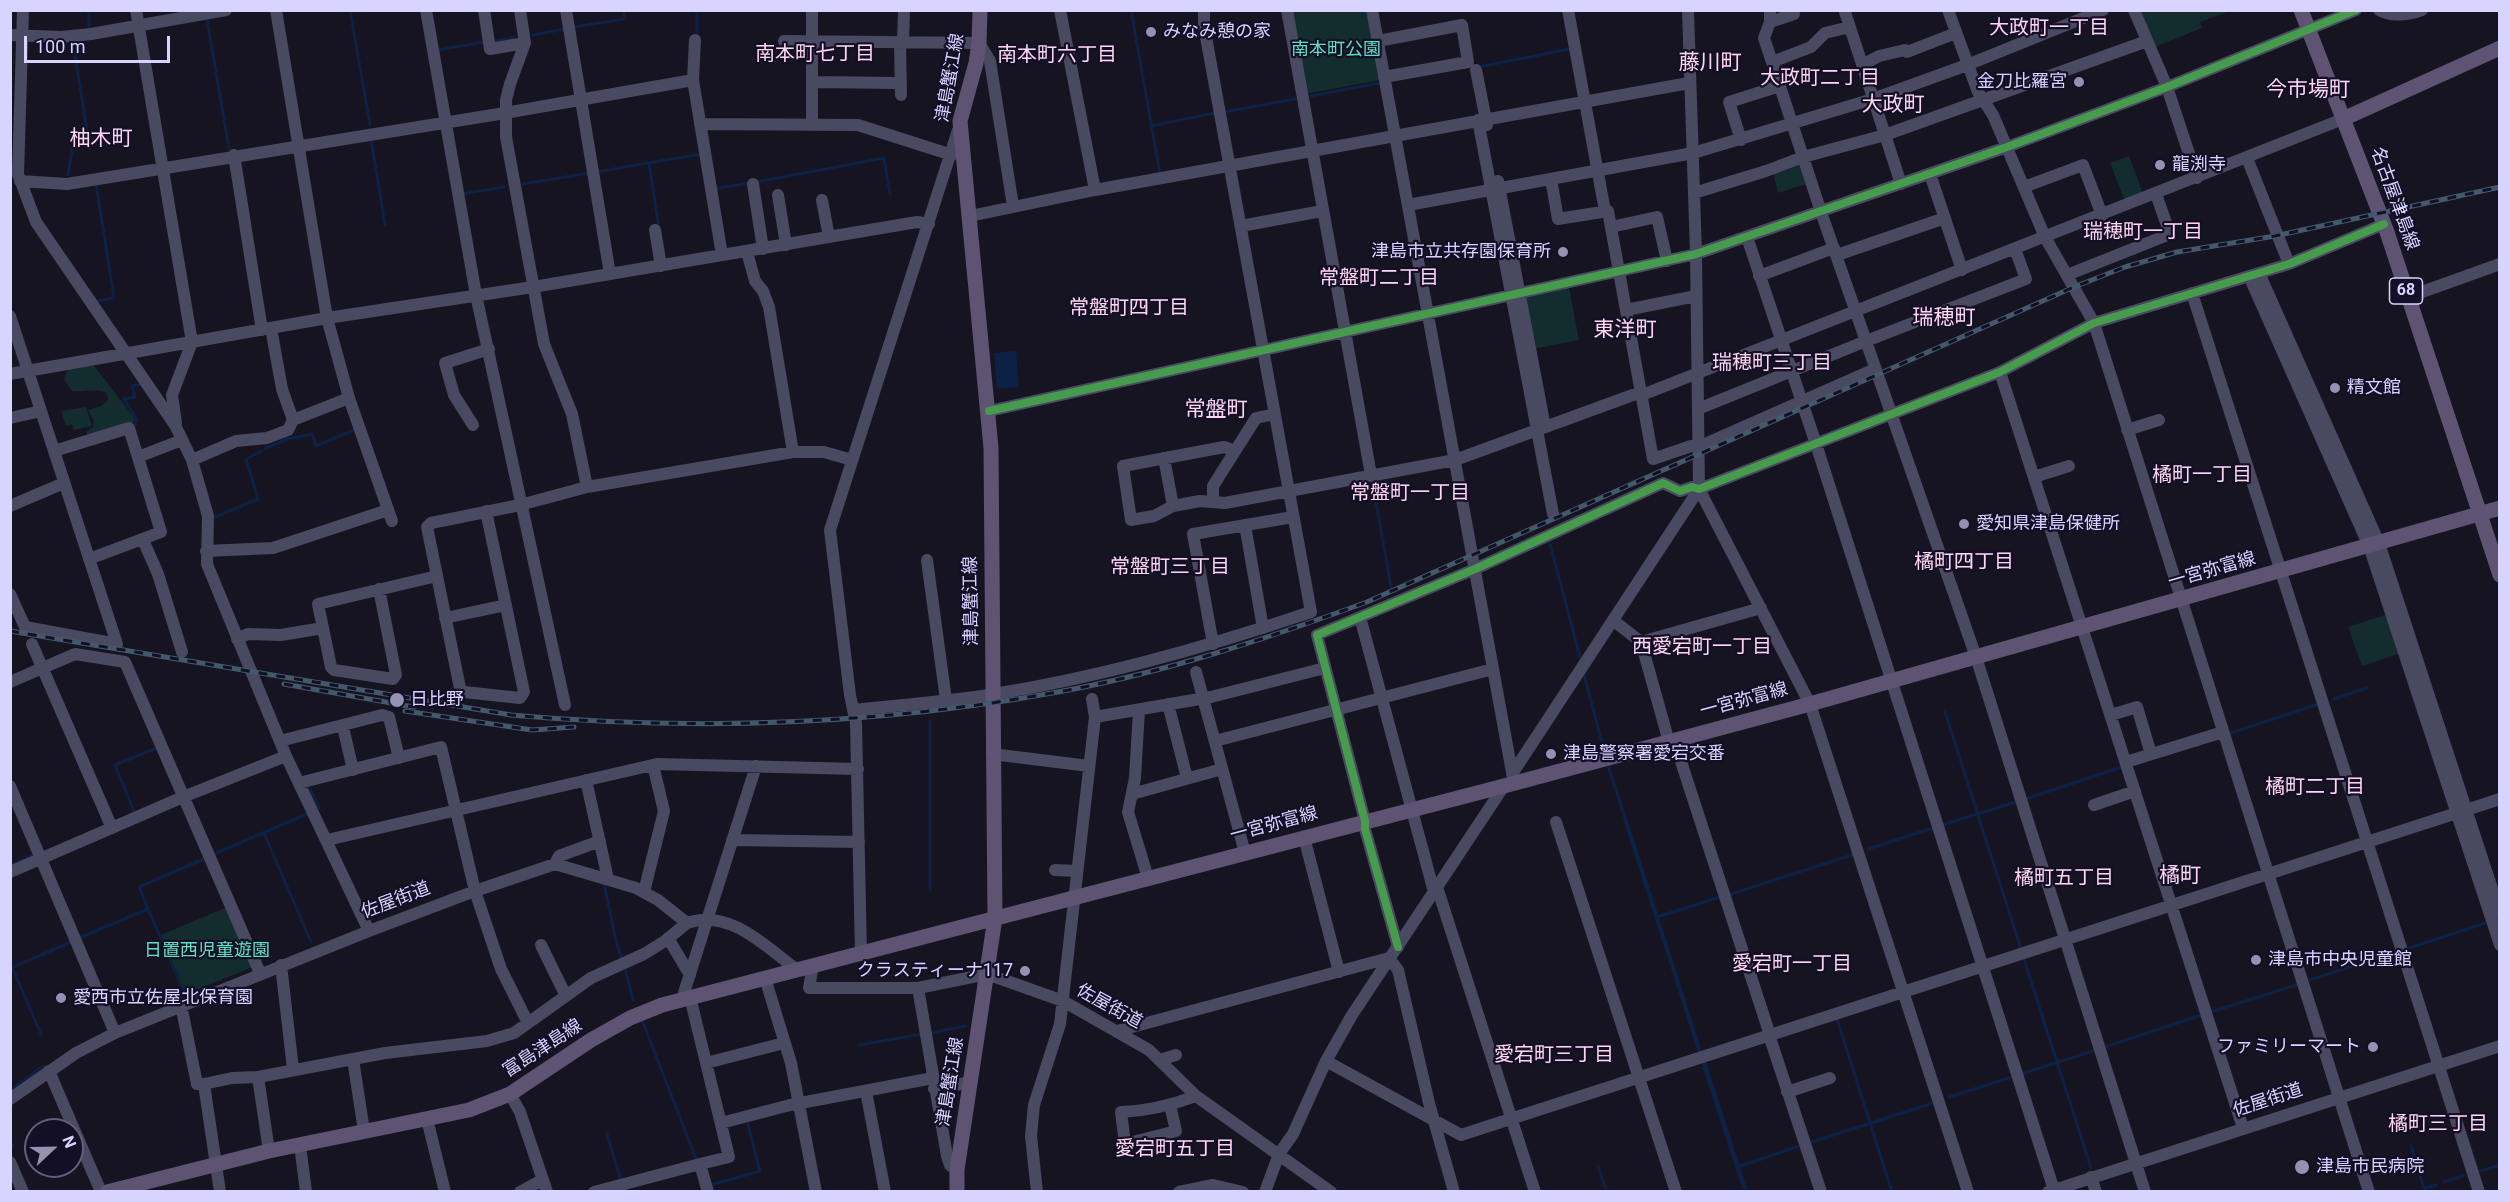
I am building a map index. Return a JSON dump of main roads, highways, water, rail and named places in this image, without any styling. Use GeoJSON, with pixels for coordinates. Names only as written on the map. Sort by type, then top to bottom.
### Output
{"type":"FeatureCollection","features":[{"type":"Feature","properties":{"kind":"main road","name":"津島蟹江線"},"geometry":{"type":"LineString","coordinates":[[957,1191],[957,1170],[994,918],[989,411],[960,121],[979,43],[980,10]]}},
{"type":"Feature","properties":{"kind":"main road","name":"名古屋津島線"},"geometry":{"type":"LineString","coordinates":[[2301,10],[2384,224],[2499,575]]}},
{"type":"Feature","properties":{"kind":"main road"},"geometry":{"type":"LineString","coordinates":[[2343,119],[2499,48]]}},
{"type":"Feature","properties":{"kind":"main road","name":"一宮弥富線"},"geometry":{"type":"LineString","coordinates":[[994,918],[1810,704],[2499,508]]}},
{"type":"Feature","properties":{"kind":"main road","name":"富島津島線"},"geometry":{"type":"LineString","coordinates":[[107,1191],[300,1144],[469,1110],[510,1094],[620,1023],[662,1005],[994,918]]}},
{"type":"Feature","properties":{"kind":"water"},"geometry":{"type":"Polygon","coordinates":[[[1016,351],[1019,387],[997,389],[994,353],[1016,351]]]}},
{"type":"Feature","properties":{"kind":"water"},"geometry":{"type":"Polygon","coordinates":[[[1627,818],[1702,1051],[1698,1053],[1623,819],[1627,818]]]}},
{"type":"Feature","properties":{"kind":"water"},"geometry":{"type":"Polygon","coordinates":[[[1706,1061],[1748,1191],[1743,1191],[1701,1063],[1706,1061]]]}},
{"type":"Feature","properties":{"kind":"waterway"},"geometry":{"type":"LineString","coordinates":[[89,10],[89,30]]}},
{"type":"Feature","properties":{"kind":"waterway"},"geometry":{"type":"LineString","coordinates":[[350,10],[370,125]]}},
{"type":"Feature","properties":{"kind":"waterway"},"geometry":{"type":"LineString","coordinates":[[573,27],[625,19],[623,10]]}},
{"type":"Feature","properties":{"kind":"waterway"},"geometry":{"type":"LineString","coordinates":[[697,10],[697,37]]}},
{"type":"Feature","properties":{"kind":"waterway"},"geometry":{"type":"LineString","coordinates":[[1131,10],[1160,174]]}},
{"type":"Feature","properties":{"kind":"waterway"},"geometry":{"type":"LineString","coordinates":[[207,19],[229,149]]}},
{"type":"Feature","properties":{"kind":"waterway"},"geometry":{"type":"LineString","coordinates":[[533,35],[565,29]]}},
{"type":"Feature","properties":{"kind":"waterway"},"geometry":{"type":"LineString","coordinates":[[494,41],[514,38]]}},
{"type":"Feature","properties":{"kind":"waterway"},"geometry":{"type":"LineString","coordinates":[[68,175],[75,133],[87,131],[73,42]]}},
{"type":"Feature","properties":{"kind":"waterway"},"geometry":{"type":"LineString","coordinates":[[438,50],[484,42]]}},
{"type":"Feature","properties":{"kind":"waterway"},"geometry":{"type":"LineString","coordinates":[[1478,67],[1570,49]]}},
{"type":"Feature","properties":{"kind":"waterway"},"geometry":{"type":"LineString","coordinates":[[1305,97],[1380,83]]}},
{"type":"Feature","properties":{"kind":"waterway"},"geometry":{"type":"LineString","coordinates":[[1224,112],[1295,99]]}},
{"type":"Feature","properties":{"kind":"waterway"},"geometry":{"type":"LineString","coordinates":[[1151,126],[1215,113]]}},
{"type":"Feature","properties":{"kind":"waterway"},"geometry":{"type":"LineString","coordinates":[[371,139],[385,225]]}},
{"type":"Feature","properties":{"kind":"waterway"},"geometry":{"type":"LineString","coordinates":[[596,172],[701,154]]}},
{"type":"Feature","properties":{"kind":"waterway"},"geometry":{"type":"LineString","coordinates":[[756,182],[884,158],[890,194]]}},
{"type":"Feature","properties":{"kind":"waterway"},"geometry":{"type":"LineString","coordinates":[[649,163],[659,229]]}},
{"type":"Feature","properties":{"kind":"waterway"},"geometry":{"type":"LineString","coordinates":[[523,184],[590,173]]}},
{"type":"Feature","properties":{"kind":"waterway"},"geometry":{"type":"LineString","coordinates":[[96,183],[114,298],[97,301],[98,303]]}},
{"type":"Feature","properties":{"kind":"waterway"},"geometry":{"type":"LineString","coordinates":[[714,189],[749,183]]}},
{"type":"Feature","properties":{"kind":"waterway"},"geometry":{"type":"LineString","coordinates":[[462,194],[504,187]]}},
{"type":"Feature","properties":{"kind":"waterway"},"geometry":{"type":"LineString","coordinates":[[133,429],[137,420],[124,399],[135,397],[132,386],[141,384]]}},
{"type":"Feature","properties":{"kind":"waterway"},"geometry":{"type":"LineString","coordinates":[[266,448],[288,439],[312,434],[316,446],[356,429]]}},
{"type":"Feature","properties":{"kind":"waterway"},"geometry":{"type":"LineString","coordinates":[[215,517],[258,499],[246,459],[262,451]]}},
{"type":"Feature","properties":{"kind":"waterway"},"geometry":{"type":"LineString","coordinates":[[1372,479],[1391,587]]}},
{"type":"Feature","properties":{"kind":"waterway"},"geometry":{"type":"LineString","coordinates":[[1550,544],[1580,657]]}},
{"type":"Feature","properties":{"kind":"waterway"},"geometry":{"type":"LineString","coordinates":[[1584,675],[1604,750]]}},
{"type":"Feature","properties":{"kind":"waterway"},"geometry":{"type":"LineString","coordinates":[[2334,699],[2367,688]]}},
{"type":"Feature","properties":{"kind":"waterway"},"geometry":{"type":"LineString","coordinates":[[2231,733],[2319,704]]}},
{"type":"Feature","properties":{"kind":"waterway"},"geometry":{"type":"LineString","coordinates":[[1945,712],[2021,949]]}},
{"type":"Feature","properties":{"kind":"waterway"},"geometry":{"type":"LineString","coordinates":[[930,721],[930,890]]}},
{"type":"Feature","properties":{"kind":"waterway"},"geometry":{"type":"LineString","coordinates":[[134,811],[115,765],[157,748]]}},
{"type":"Feature","properties":{"kind":"waterway"},"geometry":{"type":"LineString","coordinates":[[1608,766],[1626,821]]}},
{"type":"Feature","properties":{"kind":"waterway"},"geometry":{"type":"LineString","coordinates":[[2026,799],[2122,767]]}},
{"type":"Feature","properties":{"kind":"waterway"},"geometry":{"type":"LineString","coordinates":[[308,785],[319,808]]}},
{"type":"Feature","properties":{"kind":"waterway"},"geometry":{"type":"LineString","coordinates":[[1942,825],[2016,802]]}},
{"type":"Feature","properties":{"kind":"waterway"},"geometry":{"type":"LineString","coordinates":[[212,855],[309,813]]}},
{"type":"Feature","properties":{"kind":"waterway"},"geometry":{"type":"LineString","coordinates":[[1868,849],[1933,828]]}},
{"type":"Feature","properties":{"kind":"waterway"},"geometry":{"type":"LineString","coordinates":[[264,833],[311,942]]}},
{"type":"Feature","properties":{"kind":"waterway"},"geometry":{"type":"LineString","coordinates":[[10,865],[34,855]]}},
{"type":"Feature","properties":{"kind":"waterway"},"geometry":{"type":"LineString","coordinates":[[1728,895],[1852,855]]}},
{"type":"Feature","properties":{"kind":"waterway"},"geometry":{"type":"LineString","coordinates":[[79,938],[148,909],[139,887],[206,858]]}},
{"type":"Feature","properties":{"kind":"waterway"},"geometry":{"type":"LineString","coordinates":[[604,883],[622,960]]}},
{"type":"Feature","properties":{"kind":"waterway"},"geometry":{"type":"LineString","coordinates":[[1657,917],[1720,897]]}},
{"type":"Feature","properties":{"kind":"waterway"},"geometry":{"type":"LineString","coordinates":[[149,911],[185,994]]}},
{"type":"Feature","properties":{"kind":"waterway"},"geometry":{"type":"LineString","coordinates":[[2406,949],[2489,922]]}},
{"type":"Feature","properties":{"kind":"waterway"},"geometry":{"type":"LineString","coordinates":[[11,968],[71,942]]}},
{"type":"Feature","properties":{"kind":"waterway"},"geometry":{"type":"LineString","coordinates":[[2310,980],[2398,951]]}},
{"type":"Feature","properties":{"kind":"waterway"},"geometry":{"type":"LineString","coordinates":[[2024,959],[2091,1168]]}},
{"type":"Feature","properties":{"kind":"waterway"},"geometry":{"type":"LineString","coordinates":[[12,967],[41,1034]]}},
{"type":"Feature","properties":{"kind":"waterway"},"geometry":{"type":"LineString","coordinates":[[625,969],[633,1000]]}},
{"type":"Feature","properties":{"kind":"waterway"},"geometry":{"type":"LineString","coordinates":[[2211,1012],[2296,985]]}},
{"type":"Feature","properties":{"kind":"waterway"},"geometry":{"type":"LineString","coordinates":[[2105,1047],[2202,1015]]}},
{"type":"Feature","properties":{"kind":"waterway"},"geometry":{"type":"LineString","coordinates":[[1837,1019],[1892,1192]]}},
{"type":"Feature","properties":{"kind":"waterway"},"geometry":{"type":"LineString","coordinates":[[642,1020],[697,1161]]}},
{"type":"Feature","properties":{"kind":"waterway"},"geometry":{"type":"LineString","coordinates":[[929,1033],[966,1026]]}},
{"type":"Feature","properties":{"kind":"waterway"},"geometry":{"type":"LineString","coordinates":[[859,1045],[922,1034]]}},
{"type":"Feature","properties":{"kind":"waterway"},"geometry":{"type":"LineString","coordinates":[[2021,1074],[2096,1050]]}},
{"type":"Feature","properties":{"kind":"waterway"},"geometry":{"type":"LineString","coordinates":[[10,1091],[43,1066]]}},
{"type":"Feature","properties":{"kind":"waterway"},"geometry":{"type":"LineString","coordinates":[[1949,1097],[2012,1077]]}},
{"type":"Feature","properties":{"kind":"waterway"},"geometry":{"type":"LineString","coordinates":[[1809,1143],[1933,1103]]}},
{"type":"Feature","properties":{"kind":"waterway"},"geometry":{"type":"LineString","coordinates":[[711,1185],[760,1171],[748,1121]]}},
{"type":"Feature","properties":{"kind":"waterway"},"geometry":{"type":"LineString","coordinates":[[607,1134],[621,1181]]}},
{"type":"Feature","properties":{"kind":"waterway"},"geometry":{"type":"LineString","coordinates":[[10,1140],[13,1147]]}},
{"type":"Feature","properties":{"kind":"waterway"},"geometry":{"type":"LineString","coordinates":[[1738,1167],[1802,1145]]}},
{"type":"Feature","properties":{"kind":"waterway"},"geometry":{"type":"LineString","coordinates":[[2411,1146],[2425,1192]]}},
{"type":"Feature","properties":{"kind":"waterway"},"geometry":{"type":"LineString","coordinates":[[2477,1172],[2500,1165]]}},
{"type":"Feature","properties":{"kind":"waterway"},"geometry":{"type":"LineString","coordinates":[[1598,1166],[1607,1192]]}},
{"type":"Feature","properties":{"kind":"waterway"},"geometry":{"type":"LineString","coordinates":[[2444,1182],[2463,1176]]}},
{"type":"Feature","properties":{"kind":"waterway"},"geometry":{"type":"LineString","coordinates":[[2424,1188],[2436,1185]]}},
{"type":"Feature","properties":{"kind":"railway"},"geometry":{"type":"LineString","coordinates":[[10,631],[511,715],[579,720],[716,723],[854,718],[922,712],[1058,692],[1136,675],[1214,654],[1367,602],[2074,287],[2125,267],[2177,252],[2275,236],[2500,187]]}},
{"type":"Feature","properties":{"kind":"railway"},"geometry":{"type":"LineString","coordinates":[[284,684],[414,707]]}},
{"type":"Feature","properties":{"kind":"railway"},"geometry":{"type":"LineString","coordinates":[[405,711],[532,730],[574,727]]}},
{"type":"Feature","properties":{"kind":"place","name":"みなみ憩の家"},"geometry":{"type":"Point","coordinates":[1151,32]}},
{"type":"Feature","properties":{"kind":"place","name":"金刀比羅宮"},"geometry":{"type":"Point","coordinates":[2079,82]}},
{"type":"Feature","properties":{"kind":"place","name":"龍渕寺"},"geometry":{"type":"Point","coordinates":[2160,165]}},
{"type":"Feature","properties":{"kind":"place","name":"津島市立共存園保育所"},"geometry":{"type":"Point","coordinates":[1563,252]}},
{"type":"Feature","properties":{"kind":"place","name":"精文館"},"geometry":{"type":"Point","coordinates":[2335,388]}},
{"type":"Feature","properties":{"kind":"place","name":"愛知県津島保健所"},"geometry":{"type":"Point","coordinates":[1964,524]}},
{"type":"Feature","properties":{"kind":"place","name":"日比野"},"geometry":{"type":"Point","coordinates":[397,700]}},
{"type":"Feature","properties":{"kind":"place","name":"津島警察署愛宕交番"},"geometry":{"type":"Point","coordinates":[1551,754]}},
{"type":"Feature","properties":{"kind":"place","name":"津島市中央児童館"},"geometry":{"type":"Point","coordinates":[2256,960]}},
{"type":"Feature","properties":{"kind":"place","name":"クラスティーナ117"},"geometry":{"type":"Point","coordinates":[1025,971]}},
{"type":"Feature","properties":{"kind":"place","name":"愛西市立佐屋北保育園"},"geometry":{"type":"Point","coordinates":[61,998]}},
{"type":"Feature","properties":{"kind":"place","name":"ファミリーマート"},"geometry":{"type":"Point","coordinates":[2373,1047]}},
{"type":"Feature","properties":{"kind":"place","name":"津島市民病院"},"geometry":{"type":"Point","coordinates":[2302,1167]}},
{"type":"Feature","properties":{"kind":"district","name":"大政町一丁目"},"geometry":{"type":"Point","coordinates":[2049,29]}},
{"type":"Feature","properties":{"kind":"district","name":"南本町七丁目"},"geometry":{"type":"Point","coordinates":[815,55]}},
{"type":"Feature","properties":{"kind":"district","name":"南本町六丁目"},"geometry":{"type":"Point","coordinates":[1057,56]}},
{"type":"Feature","properties":{"kind":"district","name":"藤川町"},"geometry":{"type":"Point","coordinates":[1710,64]}},
{"type":"Feature","properties":{"kind":"district","name":"大政町二丁目"},"geometry":{"type":"Point","coordinates":[1820,79]}},
{"type":"Feature","properties":{"kind":"district","name":"今市場町"},"geometry":{"type":"Point","coordinates":[2308,91]}},
{"type":"Feature","properties":{"kind":"district","name":"大政町"},"geometry":{"type":"Point","coordinates":[1893,106]}},
{"type":"Feature","properties":{"kind":"district","name":"柚木町"},"geometry":{"type":"Point","coordinates":[101,140]}},
{"type":"Feature","properties":{"kind":"district","name":"瑞穂町一丁目"},"geometry":{"type":"Point","coordinates":[2143,233]}},
{"type":"Feature","properties":{"kind":"district","name":"常盤町二丁目"},"geometry":{"type":"Point","coordinates":[1379,279]}},
{"type":"Feature","properties":{"kind":"district","name":"常盤町四丁目"},"geometry":{"type":"Point","coordinates":[1129,309]}},
{"type":"Feature","properties":{"kind":"district","name":"瑞穂町"},"geometry":{"type":"Point","coordinates":[1944,319]}},
{"type":"Feature","properties":{"kind":"district","name":"東洋町"},"geometry":{"type":"Point","coordinates":[1625,331]}},
{"type":"Feature","properties":{"kind":"district","name":"瑞穂町三丁目"},"geometry":{"type":"Point","coordinates":[1772,364]}},
{"type":"Feature","properties":{"kind":"district","name":"常盤町"},"geometry":{"type":"Point","coordinates":[1216,411]}},
{"type":"Feature","properties":{"kind":"district","name":"橘町一丁目"},"geometry":{"type":"Point","coordinates":[2202,476]}},
{"type":"Feature","properties":{"kind":"district","name":"常盤町一丁目"},"geometry":{"type":"Point","coordinates":[1410,494]}},
{"type":"Feature","properties":{"kind":"district","name":"橘町四丁目"},"geometry":{"type":"Point","coordinates":[1964,563]}},
{"type":"Feature","properties":{"kind":"district","name":"常盤町三丁目"},"geometry":{"type":"Point","coordinates":[1170,568]}},
{"type":"Feature","properties":{"kind":"district","name":"西愛宕町一丁目"},"geometry":{"type":"Point","coordinates":[1702,648]}},
{"type":"Feature","properties":{"kind":"district","name":"橘町二丁目"},"geometry":{"type":"Point","coordinates":[2315,788]}},
{"type":"Feature","properties":{"kind":"district","name":"橘町"},"geometry":{"type":"Point","coordinates":[2180,877]}},
{"type":"Feature","properties":{"kind":"district","name":"橘町五丁目"},"geometry":{"type":"Point","coordinates":[2064,879]}},
{"type":"Feature","properties":{"kind":"district","name":"愛宕町一丁目"},"geometry":{"type":"Point","coordinates":[1792,965]}},
{"type":"Feature","properties":{"kind":"district","name":"愛宕町三丁目"},"geometry":{"type":"Point","coordinates":[1554,1056]}},
{"type":"Feature","properties":{"kind":"district","name":"橘町三丁目"},"geometry":{"type":"Point","coordinates":[2438,1125]}},
{"type":"Feature","properties":{"kind":"district","name":"愛宕町五丁目"},"geometry":{"type":"Point","coordinates":[1175,1150]}},
{"type":"Feature","properties":{"kind":"park label","name":"南本町公園"},"geometry":{"type":"Point","coordinates":[1336,50]}},
{"type":"Feature","properties":{"kind":"park label","name":"日置西児童遊園"},"geometry":{"type":"Point","coordinates":[207,951]}}]}
